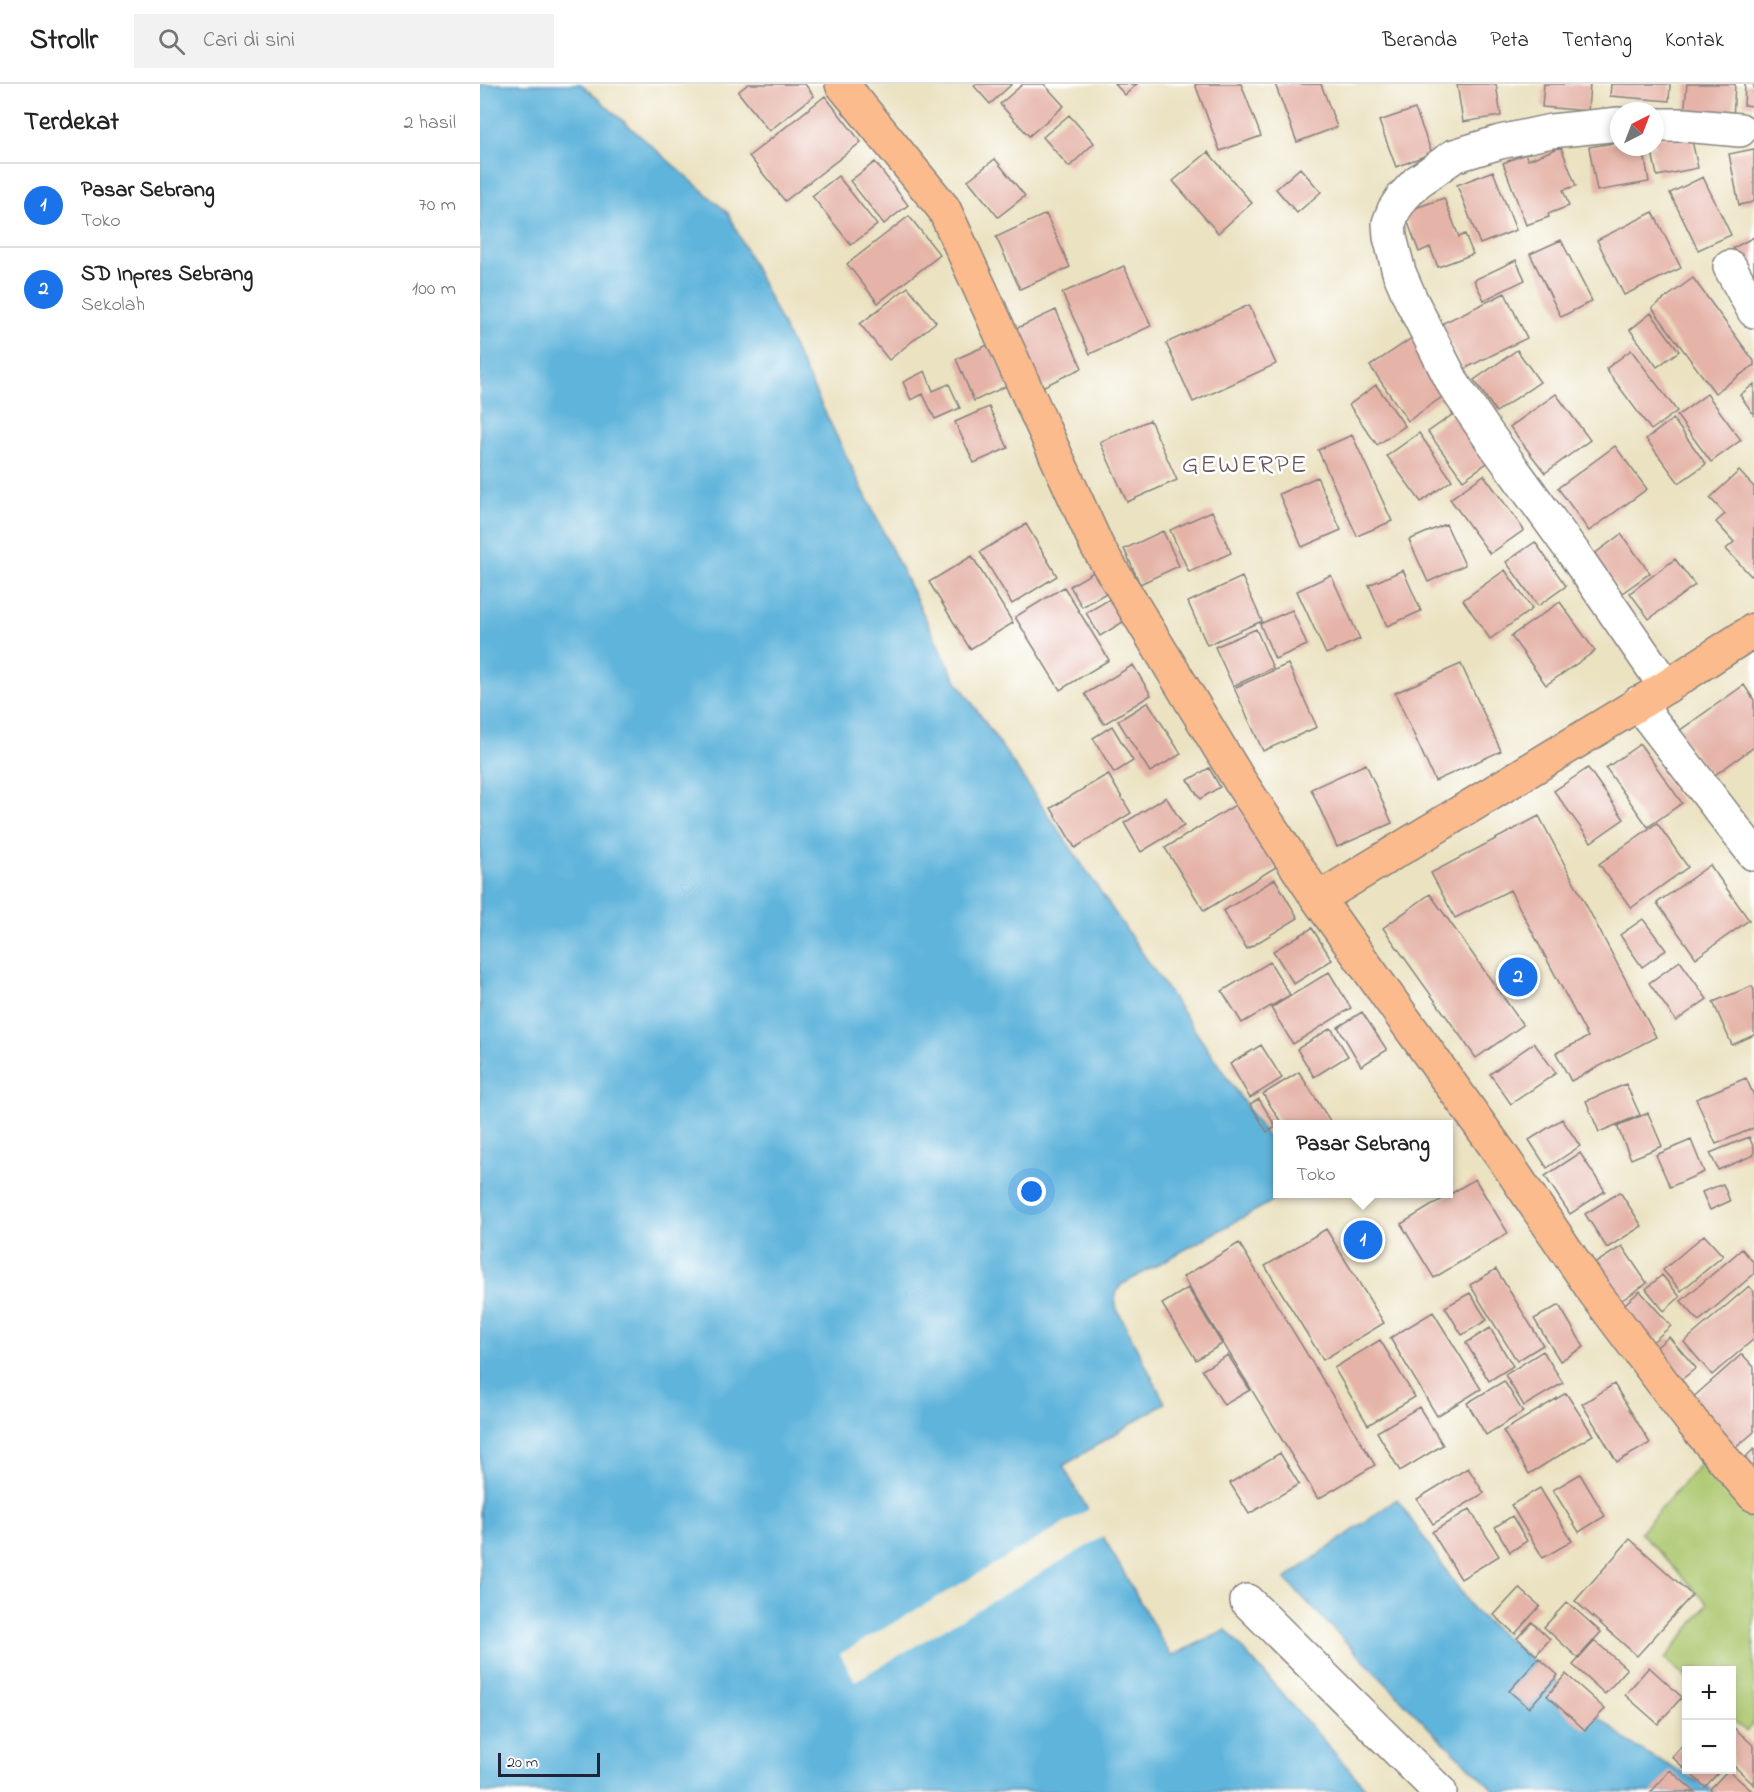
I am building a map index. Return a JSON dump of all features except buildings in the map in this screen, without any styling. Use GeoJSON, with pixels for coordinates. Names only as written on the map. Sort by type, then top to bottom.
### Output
{"type":"FeatureCollection","features":[{"type":"Feature","properties":{"kind":"main road"},"geometry":{"type":"LineString","coordinates":[[842,84],[944,209],[1097,546],[1241,783],[1318,899],[1500,1153],[1595,1293],[1693,1423],[1754,1495]]}},
{"type":"Feature","properties":{"kind":"main road"},"geometry":{"type":"LineString","coordinates":[[1318,899],[1666,687],[1754,630]]}},
{"type":"Feature","properties":{"kind":"street"},"geometry":{"type":"LineString","coordinates":[[1610,125],[1551,131],[1500,142],[1454,156],[1417,182],[1402,198],[1389,223],[1390,237],[1399,272],[1411,300],[1454,385],[1666,687]]}},
{"type":"Feature","properties":{"kind":"street"},"geometry":{"type":"LineString","coordinates":[[1664,125],[1740,130]]}},
{"type":"Feature","properties":{"kind":"street"},"geometry":{"type":"LineString","coordinates":[[1731,267],[1754,311]]}},
{"type":"Feature","properties":{"kind":"street"},"geometry":{"type":"LineString","coordinates":[[1638,703],[1754,854]]}},
{"type":"Feature","properties":{"kind":"street"},"geometry":{"type":"LineString","coordinates":[[1247,1601],[1440,1792]]}},
{"type":"Feature","properties":{"kind":"green space"},"geometry":{"type":"Polygon","coordinates":[[[1703,1461],[1754,1523],[1754,1722],[1746,1732],[1736,1723],[1736,1666],[1682,1666],[1682,1674],[1665,1659],[1708,1604],[1640,1532],[1703,1461]]]}},
{"type":"Feature","properties":{"kind":"water"},"geometry":{"type":"Polygon","coordinates":[[[480,84],[581,84],[728,213],[953,675],[1273,1145],[1273,1198],[1278,1198],[1119,1288],[1116,1296],[1117,1309],[1165,1403],[1063,1466],[1171,1656],[1226,1630],[1369,1792],[480,1792],[480,84]]]}},
{"type":"Feature","properties":{"kind":"water"},"geometry":{"type":"Polygon","coordinates":[[[1397,1499],[1474,1611],[1632,1745],[1717,1792],[1496,1792],[1429,1728],[1285,1579],[1397,1499]]]}},
{"type":"Feature","properties":{"kind":"pier"},"geometry":{"type":"Polygon","coordinates":[[[1091,1508],[1106,1535],[855,1681],[840,1654],[1091,1508]]]}},
{"type":"Feature","properties":{"kind":"place","name":"SD Inpres Sebrang"},"geometry":{"type":"Point","coordinates":[1518,977]}},
{"type":"Feature","properties":{"kind":"place","name":"Pasar Sebrang"},"geometry":{"type":"Point","coordinates":[1363,1240]}},
{"type":"Feature","properties":{"kind":"district","name":"GEWERPE"},"geometry":{"type":"Point","coordinates":[1245,465]}}]}
